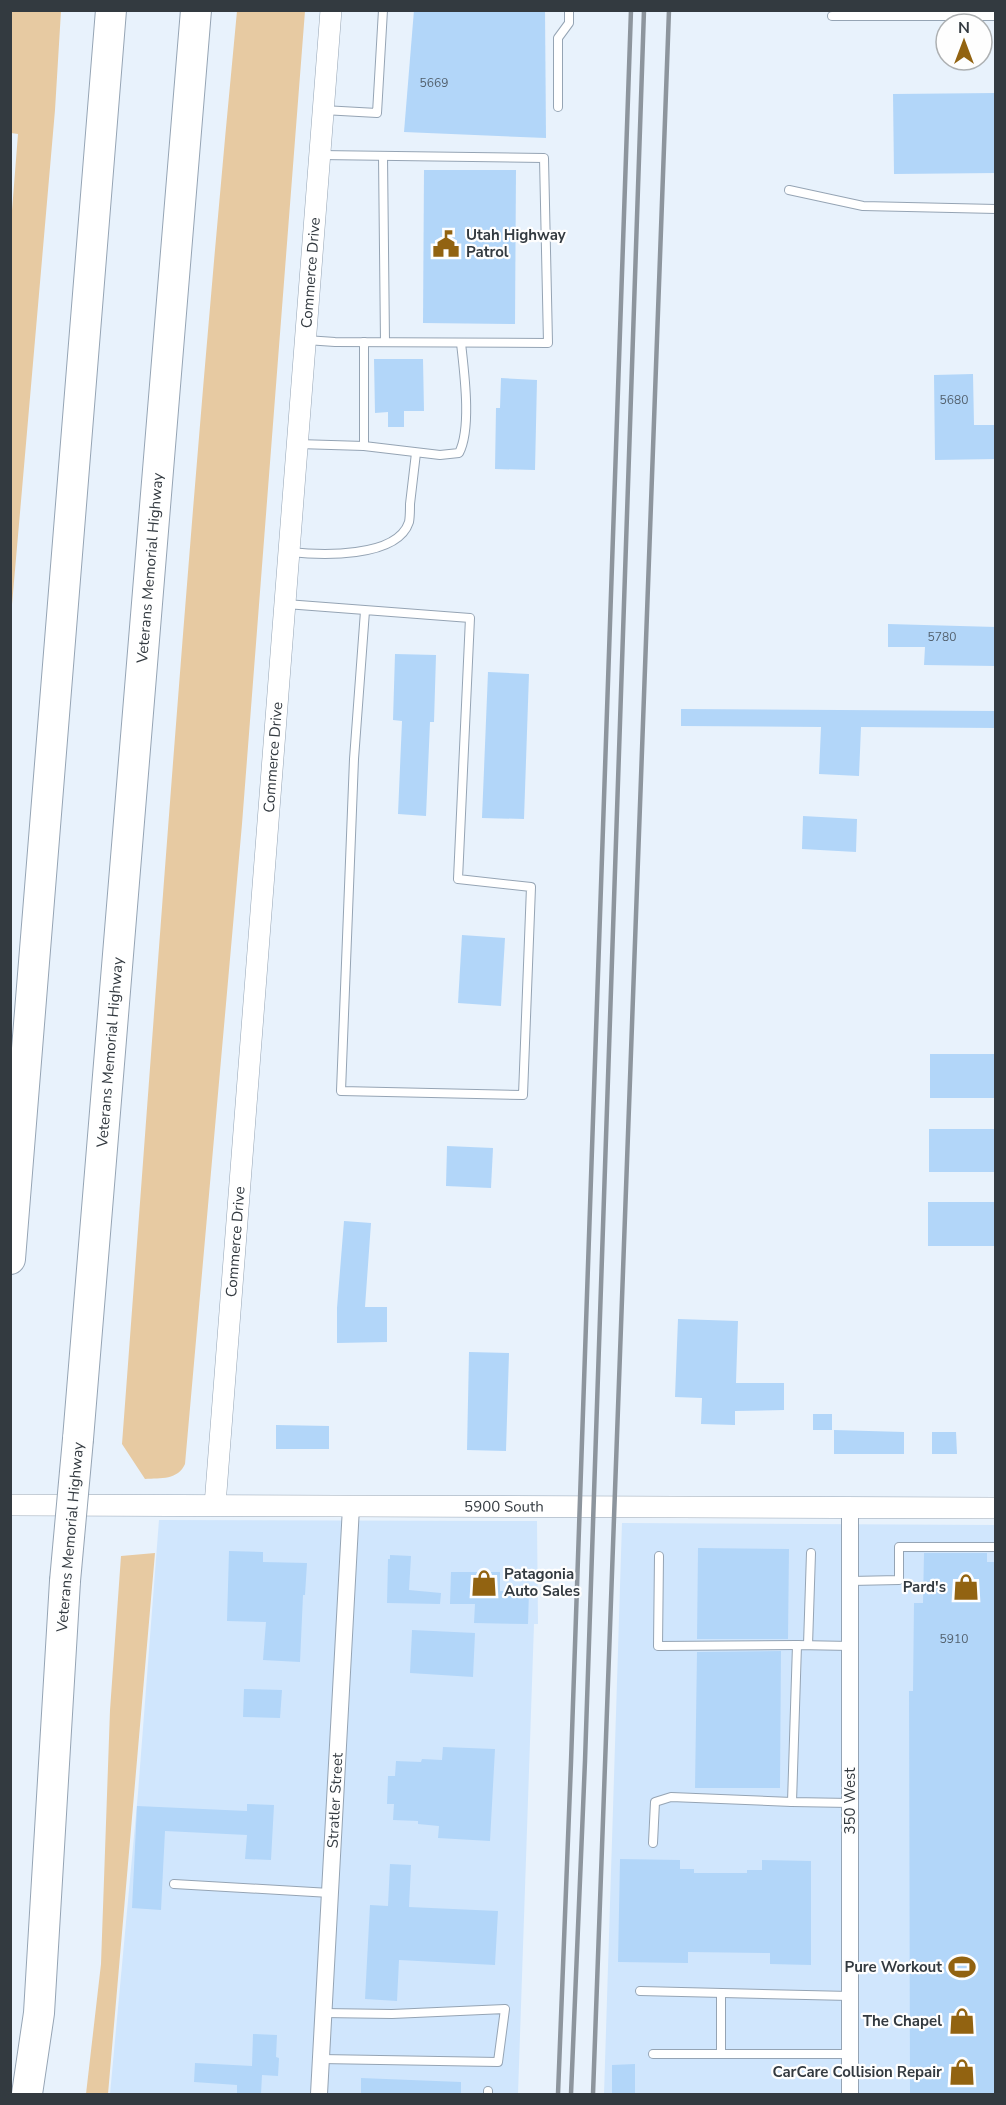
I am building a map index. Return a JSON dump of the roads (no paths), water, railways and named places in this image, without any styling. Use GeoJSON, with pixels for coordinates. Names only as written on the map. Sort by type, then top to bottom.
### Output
{"type":"FeatureCollection","features":[{"type":"Feature","properties":{"kind":"highway"},"geometry":{"type":"LineString","coordinates":[[10,1260],[111,10]]}},
{"type":"Feature","properties":{"kind":"highway","name":"Veterans Memorial Highway"},"geometry":{"type":"LineString","coordinates":[[27,2094],[39,2013],[65,1581],[196,10]]}},
{"type":"Feature","properties":{"kind":"street","name":"Commerce Drive"},"geometry":{"type":"LineString","coordinates":[[215,1505],[330,10]]}},
{"type":"Feature","properties":{"kind":"street","name":"5900 South"},"geometry":{"type":"LineString","coordinates":[[10,1505],[996,1508]]}},
{"type":"Feature","properties":{"kind":"street","name":"Stratler Street"},"geometry":{"type":"LineString","coordinates":[[319,2094],[351,1507]]}},
{"type":"Feature","properties":{"kind":"street","name":"350 West"},"geometry":{"type":"LineString","coordinates":[[850,1508],[850,2094]]}},
{"type":"Feature","properties":{"kind":"lane"},"geometry":{"type":"LineString","coordinates":[[323,110],[377,113],[383,10]]}},
{"type":"Feature","properties":{"kind":"lane"},"geometry":{"type":"LineString","coordinates":[[558,107],[558,38],[569,23],[569,10]]}},
{"type":"Feature","properties":{"kind":"lane"},"geometry":{"type":"LineString","coordinates":[[832,16],[996,16]]}},
{"type":"Feature","properties":{"kind":"lane"},"geometry":{"type":"LineString","coordinates":[[305,340],[548,343],[544,158],[320,155]]}},
{"type":"Feature","properties":{"kind":"lane"},"geometry":{"type":"LineString","coordinates":[[383,156],[386,342]]}},
{"type":"Feature","properties":{"kind":"lane"},"geometry":{"type":"LineString","coordinates":[[789,190],[863,206],[996,209]]}},
{"type":"Feature","properties":{"kind":"lane"},"geometry":{"type":"LineString","coordinates":[[364,342],[364,446]]}},
{"type":"Feature","properties":{"kind":"lane"},"geometry":{"type":"LineString","coordinates":[[298,444],[364,446],[440,455],[459,453],[464,443],[466,383],[460,343]]}},
{"type":"Feature","properties":{"kind":"lane"},"geometry":{"type":"LineString","coordinates":[[289,552],[317,555],[358,552],[384,545],[398,537],[408,524],[416,453]]}},
{"type":"Feature","properties":{"kind":"lane"},"geometry":{"type":"LineString","coordinates":[[285,604],[365,610],[470,618],[458,879],[531,887],[523,1095],[340,1091],[354,759],[365,610]]}},
{"type":"Feature","properties":{"kind":"lane"},"geometry":{"type":"LineString","coordinates":[[851,1581],[899,1580],[899,1547],[996,1547]]}},
{"type":"Feature","properties":{"kind":"lane"},"geometry":{"type":"LineString","coordinates":[[808,1645],[811,1553]]}},
{"type":"Feature","properties":{"kind":"lane"},"geometry":{"type":"LineString","coordinates":[[659,1556],[658,1646],[851,1646]]}},
{"type":"Feature","properties":{"kind":"lane"},"geometry":{"type":"LineString","coordinates":[[792,1802],[797,1645]]}},
{"type":"Feature","properties":{"kind":"lane"},"geometry":{"type":"LineString","coordinates":[[653,1843],[655,1802],[671,1797],[850,1803]]}},
{"type":"Feature","properties":{"kind":"lane"},"geometry":{"type":"LineString","coordinates":[[174,1884],[330,1893]]}},
{"type":"Feature","properties":{"kind":"lane"},"geometry":{"type":"LineString","coordinates":[[640,1991],[850,1996]]}},
{"type":"Feature","properties":{"kind":"lane"},"geometry":{"type":"LineString","coordinates":[[721,1993],[721,2054]]}},
{"type":"Feature","properties":{"kind":"lane"},"geometry":{"type":"LineString","coordinates":[[321,2059],[498,2062],[506,2009],[392,2014],[323,2013]]}},
{"type":"Feature","properties":{"kind":"lane"},"geometry":{"type":"LineString","coordinates":[[653,2054],[850,2054]]}},
{"type":"Feature","properties":{"kind":"railway"},"geometry":{"type":"LineString","coordinates":[[558,2094],[631,10]]}},
{"type":"Feature","properties":{"kind":"railway"},"geometry":{"type":"LineString","coordinates":[[571,2094],[585,1761],[644,10]]}},
{"type":"Feature","properties":{"kind":"railway"},"geometry":{"type":"LineString","coordinates":[[593,2094],[669,10]]}},
{"type":"Feature","properties":{"kind":"place","name":"Utah Highway Patrol"},"geometry":{"type":"Point","coordinates":[446,244]}},
{"type":"Feature","properties":{"kind":"place","name":"Patagonia Auto Sales"},"geometry":{"type":"Point","coordinates":[484,1583]}},
{"type":"Feature","properties":{"kind":"place","name":"Pard's"},"geometry":{"type":"Point","coordinates":[966,1587]}},
{"type":"Feature","properties":{"kind":"place","name":"Pure Workout"},"geometry":{"type":"Point","coordinates":[962,1967]}},
{"type":"Feature","properties":{"kind":"place","name":"The Chapel"},"geometry":{"type":"Point","coordinates":[962,2021]}},
{"type":"Feature","properties":{"kind":"place","name":"CarCare Collision Repair"},"geometry":{"type":"Point","coordinates":[962,2072]}}]}
